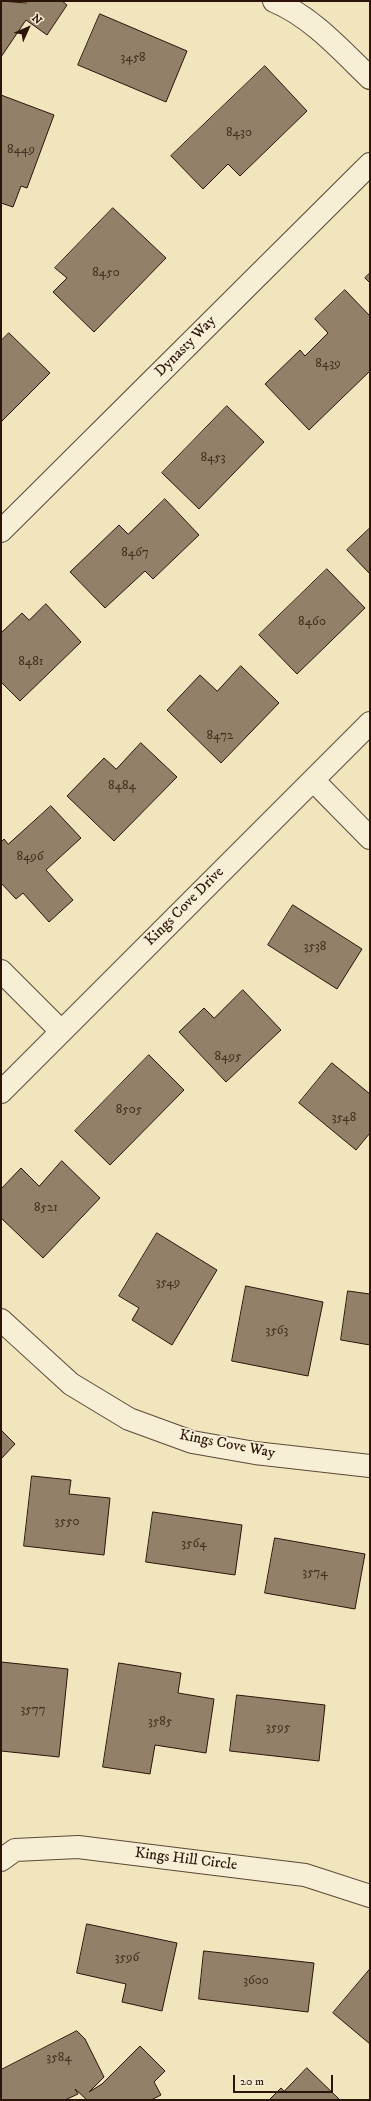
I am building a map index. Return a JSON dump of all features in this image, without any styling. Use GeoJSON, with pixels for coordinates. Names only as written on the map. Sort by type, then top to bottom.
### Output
{"type":"FeatureCollection","features":[{"type":"Feature","properties":{"kind":"street"},"geometry":{"type":"LineString","coordinates":[[274,1],[283,5],[324,33],[370,78]]}},
{"type":"Feature","properties":{"kind":"street","name":"Dynasty Way"},"geometry":{"type":"LineString","coordinates":[[1,531],[370,164]]}},
{"type":"Feature","properties":{"kind":"street","name":"Kings Cove Drive"},"geometry":{"type":"LineString","coordinates":[[1,1092],[370,723]]}},
{"type":"Feature","properties":{"kind":"street"},"geometry":{"type":"LineString","coordinates":[[313,780],[370,838]]}},
{"type":"Feature","properties":{"kind":"street"},"geometry":{"type":"LineString","coordinates":[[1,971],[62,1032]]}},
{"type":"Feature","properties":{"kind":"street","name":"Kings Cove Way"},"geometry":{"type":"LineString","coordinates":[[1,1320],[71,1384],[128,1419],[192,1442],[255,1453],[370,1466]]}},
{"type":"Feature","properties":{"kind":"street","name":"Kings Hill Circle"},"geometry":{"type":"LineString","coordinates":[[1,1860],[15,1850],[78,1847],[305,1876],[370,1896]]}},
{"type":"Feature","properties":{"kind":"building"},"geometry":{"type":"Polygon","coordinates":[[[1,1],[26,3],[27,1],[62,1],[67,5],[47,35],[26,20],[1,57],[1,1]]]}},
{"type":"Feature","properties":{"kind":"building"},"geometry":{"type":"Polygon","coordinates":[[[100,14],[187,51],[166,102],[78,65],[100,14]]]}},
{"type":"Feature","properties":{"kind":"building"},"geometry":{"type":"Polygon","coordinates":[[[265,66],[307,111],[240,176],[228,164],[203,189],[171,156],[265,66]]]}},
{"type":"Feature","properties":{"kind":"building"},"geometry":{"type":"Polygon","coordinates":[[[1,95],[54,115],[27,188],[21,186],[13,207],[1,203],[1,95]]]}},
{"type":"Feature","properties":{"kind":"building"},"geometry":{"type":"Polygon","coordinates":[[[113,208],[166,258],[94,332],[53,292],[67,278],[55,268],[113,208]]]}},
{"type":"Feature","properties":{"kind":"building"},"geometry":{"type":"Polygon","coordinates":[[[370,273],[370,283],[365,278],[370,273]]]}},
{"type":"Feature","properties":{"kind":"building"},"geometry":{"type":"Polygon","coordinates":[[[345,290],[370,316],[370,371],[309,430],[265,384],[300,350],[305,356],[328,333],[315,319],[345,290]]]}},
{"type":"Feature","properties":{"kind":"building"},"geometry":{"type":"Polygon","coordinates":[[[9,333],[50,373],[1,422],[1,341],[9,333]]]}},
{"type":"Feature","properties":{"kind":"building"},"geometry":{"type":"Polygon","coordinates":[[[227,406],[264,442],[199,509],[162,473],[227,406]]]}},
{"type":"Feature","properties":{"kind":"building"},"geometry":{"type":"Polygon","coordinates":[[[165,499],[199,535],[153,579],[145,571],[105,608],[70,572],[119,525],[128,534],[165,499]]]}},
{"type":"Feature","properties":{"kind":"building"},"geometry":{"type":"Polygon","coordinates":[[[370,528],[370,574],[347,550],[370,528]]]}},
{"type":"Feature","properties":{"kind":"building"},"geometry":{"type":"Polygon","coordinates":[[[327,569],[365,608],[297,674],[259,635],[327,569]]]}},
{"type":"Feature","properties":{"kind":"building"},"geometry":{"type":"Polygon","coordinates":[[[46,604],[81,642],[20,701],[1,682],[1,633],[22,613],[29,620],[46,604]]]}},
{"type":"Feature","properties":{"kind":"building"},"geometry":{"type":"Polygon","coordinates":[[[241,666],[279,703],[221,763],[167,710],[200,675],[217,691],[241,666]]]}},
{"type":"Feature","properties":{"kind":"building"},"geometry":{"type":"Polygon","coordinates":[[[141,743],[177,777],[114,841],[67,796],[104,758],[116,769],[141,743]]]}},
{"type":"Feature","properties":{"kind":"building"},"geometry":{"type":"Polygon","coordinates":[[[51,806],[81,838],[46,870],[73,900],[49,922],[23,893],[16,899],[1,883],[1,842],[4,839],[8,844],[51,806]]]}},
{"type":"Feature","properties":{"kind":"building"},"geometry":{"type":"Polygon","coordinates":[[[293,905],[362,949],[337,989],[268,945],[293,905]]]}},
{"type":"Feature","properties":{"kind":"building"},"geometry":{"type":"Polygon","coordinates":[[[243,990],[281,1030],[226,1082],[179,1032],[204,1008],[214,1018],[243,990]]]}},
{"type":"Feature","properties":{"kind":"building"},"geometry":{"type":"Polygon","coordinates":[[[149,1055],[184,1090],[110,1165],[75,1131],[149,1055]]]}},
{"type":"Feature","properties":{"kind":"building"},"geometry":{"type":"Polygon","coordinates":[[[332,1063],[370,1094],[370,1133],[356,1150],[299,1103],[332,1063]]]}},
{"type":"Feature","properties":{"kind":"building"},"geometry":{"type":"Polygon","coordinates":[[[62,1161],[100,1198],[43,1258],[1,1218],[1,1189],[21,1168],[39,1186],[62,1161]]]}},
{"type":"Feature","properties":{"kind":"building"},"geometry":{"type":"Polygon","coordinates":[[[157,1233],[217,1270],[172,1345],[132,1320],[139,1308],[119,1296],[157,1233]]]}},
{"type":"Feature","properties":{"kind":"building"},"geometry":{"type":"Polygon","coordinates":[[[246,1286],[323,1302],[308,1376],[232,1361],[246,1286]]]}},
{"type":"Feature","properties":{"kind":"building"},"geometry":{"type":"Polygon","coordinates":[[[348,1291],[370,1294],[370,1345],[341,1340],[348,1291]]]}},
{"type":"Feature","properties":{"kind":"building"},"geometry":{"type":"Polygon","coordinates":[[[1,1430],[15,1444],[1,1459],[1,1430]]]}},
{"type":"Feature","properties":{"kind":"building"},"geometry":{"type":"Polygon","coordinates":[[[32,1476],[71,1480],[69,1494],[110,1498],[104,1555],[24,1546],[32,1476]]]}},
{"type":"Feature","properties":{"kind":"building"},"geometry":{"type":"Polygon","coordinates":[[[153,1512],[242,1525],[235,1575],[146,1562],[153,1512]]]}},
{"type":"Feature","properties":{"kind":"building"},"geometry":{"type":"Polygon","coordinates":[[[275,1538],[365,1554],[355,1609],[265,1593],[275,1538]]]}},
{"type":"Feature","properties":{"kind":"building"},"geometry":{"type":"Polygon","coordinates":[[[1,1662],[68,1669],[59,1757],[1,1751],[1,1662]]]}},
{"type":"Feature","properties":{"kind":"building"},"geometry":{"type":"Polygon","coordinates":[[[119,1663],[181,1673],[178,1693],[214,1699],[206,1753],[155,1745],[150,1774],[103,1767],[119,1663]]]}},
{"type":"Feature","properties":{"kind":"building"},"geometry":{"type":"Polygon","coordinates":[[[237,1695],[325,1705],[319,1761],[230,1751],[237,1695]]]}},
{"type":"Feature","properties":{"kind":"building"},"geometry":{"type":"Polygon","coordinates":[[[87,1924],[177,1943],[162,2011],[122,2002],[126,1984],[77,1973],[87,1924]]]}},
{"type":"Feature","properties":{"kind":"building"},"geometry":{"type":"Polygon","coordinates":[[[204,1951],[314,1963],[308,2012],[199,1999],[204,1951]]]}},
{"type":"Feature","properties":{"kind":"building"},"geometry":{"type":"Polygon","coordinates":[[[370,1969],[370,2044],[333,2013],[370,1969]]]}},
{"type":"Feature","properties":{"kind":"building"},"geometry":{"type":"Polygon","coordinates":[[[77,2031],[85,2039],[104,2077],[89,2092],[102,2084],[140,2046],[165,2071],[154,2082],[161,2095],[151,2100],[87,2100],[75,2089],[78,2094],[65,2100],[1,2100],[1,2070],[77,2031]]]}},
{"type":"Feature","properties":{"kind":"building"},"geometry":{"type":"Polygon","coordinates":[[[307,2068],[340,2100],[269,2100],[281,2088],[284,2091],[307,2068]]]}}]}
